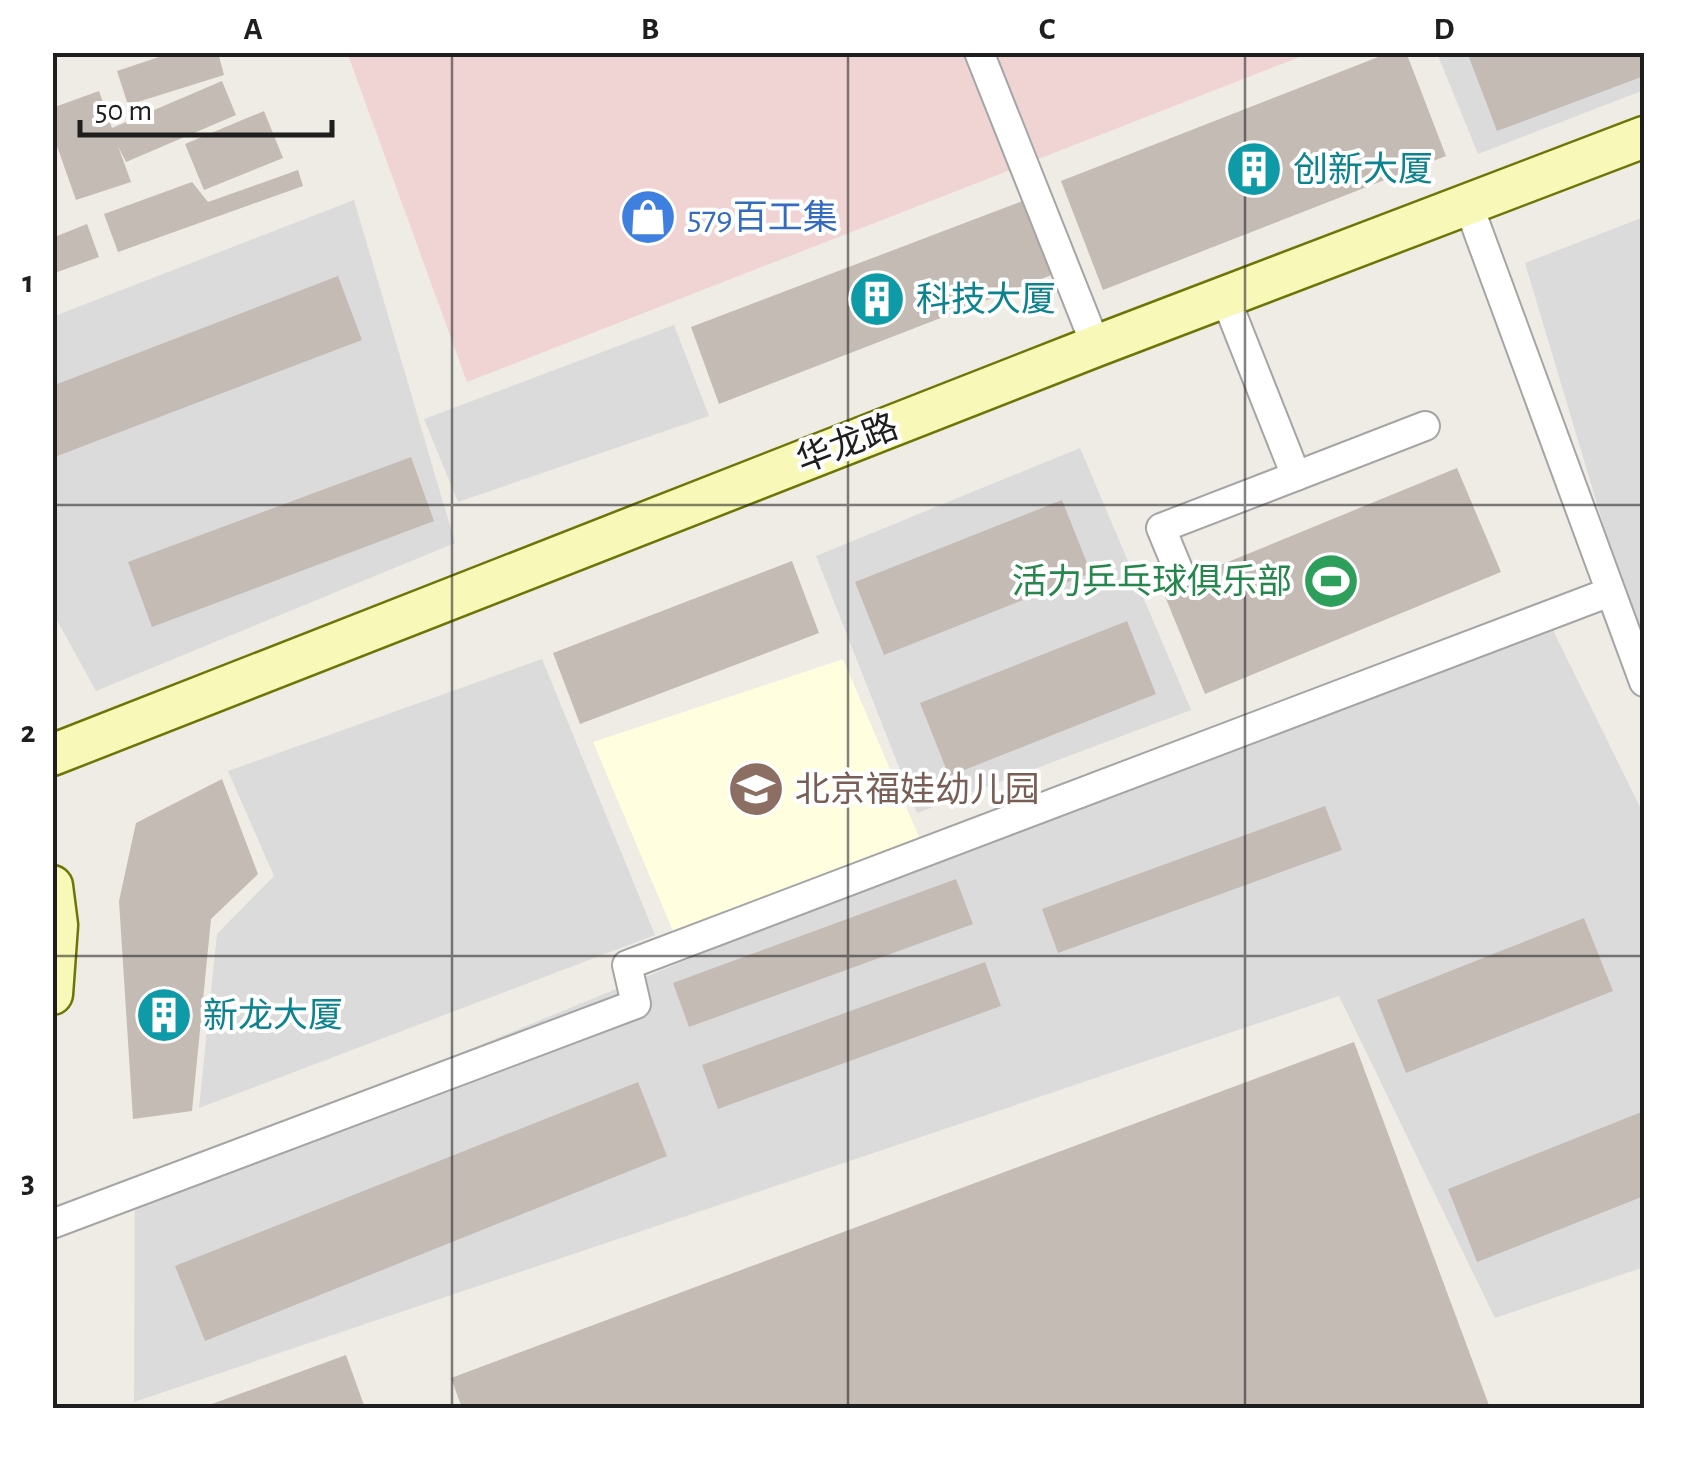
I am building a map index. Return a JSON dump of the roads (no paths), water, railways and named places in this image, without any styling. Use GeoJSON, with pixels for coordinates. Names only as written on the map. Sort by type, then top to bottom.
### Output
{"type":"FeatureCollection","features":[{"type":"Feature","properties":{"kind":"main road","name":"华龙路"},"geometry":{"type":"LineString","coordinates":[[52,754],[1096,346],[1644,137]]}},
{"type":"Feature","properties":{"kind":"main road"},"geometry":{"type":"LineString","coordinates":[[52,886],[57,925],[52,994]]}},
{"type":"Feature","properties":{"kind":"street"},"geometry":{"type":"LineString","coordinates":[[979,52],[1096,346]]}},
{"type":"Feature","properties":{"kind":"street"},"geometry":{"type":"LineString","coordinates":[[1468,204],[1644,682]]}},
{"type":"Feature","properties":{"kind":"street"},"geometry":{"type":"LineString","coordinates":[[1225,297],[1296,476]]}},
{"type":"Feature","properties":{"kind":"street"},"geometry":{"type":"LineString","coordinates":[[1180,574],[1160,528],[1425,426]]}},
{"type":"Feature","properties":{"kind":"street"},"geometry":{"type":"LineString","coordinates":[[52,1224],[636,1004],[628,965],[1610,592]]}},
{"type":"Feature","properties":{"kind":"place","name":"创新大厦"},"geometry":{"type":"Point","coordinates":[1254,169]}},
{"type":"Feature","properties":{"kind":"place","name":"579百工集"},"geometry":{"type":"Point","coordinates":[648,217]}},
{"type":"Feature","properties":{"kind":"place","name":"科技大厦"},"geometry":{"type":"Point","coordinates":[877,299]}},
{"type":"Feature","properties":{"kind":"place","name":"活力乒乓球俱乐部"},"geometry":{"type":"Point","coordinates":[1331,581]}},
{"type":"Feature","properties":{"kind":"place","name":"北京福娃幼儿园"},"geometry":{"type":"Point","coordinates":[756,789]}},
{"type":"Feature","properties":{"kind":"place","name":"新龙大厦"},"geometry":{"type":"Point","coordinates":[164,1015]}}]}
